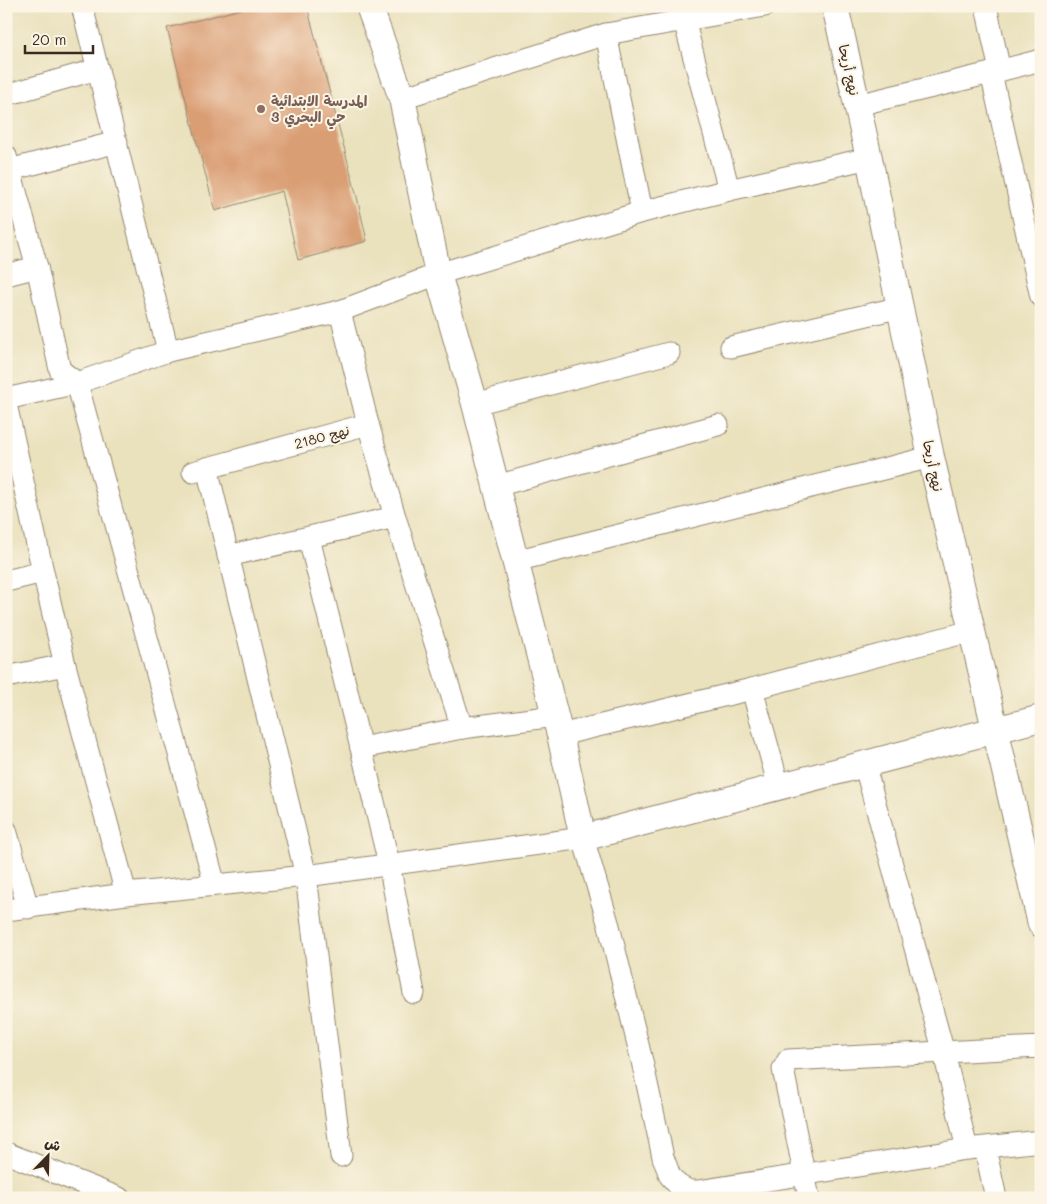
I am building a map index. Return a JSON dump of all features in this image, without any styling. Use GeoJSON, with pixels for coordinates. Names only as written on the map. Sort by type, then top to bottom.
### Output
{"type":"FeatureCollection","features":[{"type":"Feature","properties":{"kind":"street"},"geometry":{"type":"LineString","coordinates":[[82,6],[168,351]]}},
{"type":"Feature","properties":{"kind":"street"},"geometry":{"type":"LineString","coordinates":[[368,6],[402,98],[438,274],[475,404],[557,725],[583,838],[609,926],[663,1157],[670,1176],[678,1185],[689,1191],[698,1191],[803,1174],[1041,1141]]}},
{"type":"Feature","properties":{"kind":"street"},"geometry":{"type":"LineString","coordinates":[[402,98],[606,34],[765,6]]}},
{"type":"Feature","properties":{"kind":"street","name":"نهج أريحا"},"geometry":{"type":"LineString","coordinates":[[835,6],[901,307],[931,456],[1041,924]]}},
{"type":"Feature","properties":{"kind":"street"},"geometry":{"type":"LineString","coordinates":[[986,6],[996,72],[1040,287]]}},
{"type":"Feature","properties":{"kind":"street"},"geometry":{"type":"LineString","coordinates":[[684,20],[728,190]]}},
{"type":"Feature","properties":{"kind":"street"},"geometry":{"type":"LineString","coordinates":[[606,34],[642,212]]}},
{"type":"Feature","properties":{"kind":"street"},"geometry":{"type":"LineString","coordinates":[[857,105],[1041,60]]}},
{"type":"Feature","properties":{"kind":"street"},"geometry":{"type":"LineString","coordinates":[[6,95],[98,69]]}},
{"type":"Feature","properties":{"kind":"street"},"geometry":{"type":"LineString","coordinates":[[117,142],[8,166],[37,267],[60,370],[77,383],[215,885]]}},
{"type":"Feature","properties":{"kind":"street"},"geometry":{"type":"LineString","coordinates":[[6,399],[77,383],[168,351],[340,311],[438,274],[642,212],[869,158]]}},
{"type":"Feature","properties":{"kind":"street"},"geometry":{"type":"LineString","coordinates":[[6,275],[37,267]]}},
{"type":"Feature","properties":{"kind":"street"},"geometry":{"type":"LineString","coordinates":[[731,347],[901,307]]}},
{"type":"Feature","properties":{"kind":"street","name":"نهج 2180"},"geometry":{"type":"LineString","coordinates":[[228,556],[200,470],[368,424],[340,311]]}},
{"type":"Feature","properties":{"kind":"street"},"geometry":{"type":"LineString","coordinates":[[475,404],[670,354]]}},
{"type":"Feature","properties":{"kind":"street"},"geometry":{"type":"LineString","coordinates":[[6,404],[65,665],[126,894]]}},
{"type":"Feature","properties":{"kind":"street"},"geometry":{"type":"LineString","coordinates":[[368,424],[395,518],[462,728]]}},
{"type":"Feature","properties":{"kind":"street"},"geometry":{"type":"LineString","coordinates":[[496,486],[718,425]]}},
{"type":"Feature","properties":{"kind":"street"},"geometry":{"type":"LineString","coordinates":[[515,561],[931,456]]}},
{"type":"Feature","properties":{"kind":"street"},"geometry":{"type":"LineString","coordinates":[[341,1156],[306,876],[228,556],[395,518]]}},
{"type":"Feature","properties":{"kind":"street"},"geometry":{"type":"LineString","coordinates":[[310,538],[389,864],[414,993]]}},
{"type":"Feature","properties":{"kind":"street"},"geometry":{"type":"LineString","coordinates":[[6,581],[43,572]]}},
{"type":"Feature","properties":{"kind":"street"},"geometry":{"type":"LineString","coordinates":[[362,748],[462,728],[557,725],[752,689],[971,632]]}},
{"type":"Feature","properties":{"kind":"street"},"geometry":{"type":"LineString","coordinates":[[6,677],[65,665]]}},
{"type":"Feature","properties":{"kind":"street"},"geometry":{"type":"LineString","coordinates":[[752,689],[779,787]]}},
{"type":"Feature","properties":{"kind":"street"},"geometry":{"type":"LineString","coordinates":[[6,910],[126,894],[306,876],[583,838],[1041,718]]}},
{"type":"Feature","properties":{"kind":"street"},"geometry":{"type":"LineString","coordinates":[[864,763],[944,1053],[976,1149],[996,1198]]}},
{"type":"Feature","properties":{"kind":"street"},"geometry":{"type":"LineString","coordinates":[[6,830],[28,908]]}},
{"type":"Feature","properties":{"kind":"street"},"geometry":{"type":"LineString","coordinates":[[808,1198],[784,1070],[788,1060],[1041,1047]]}},
{"type":"Feature","properties":{"kind":"street"},"geometry":{"type":"LineString","coordinates":[[6,1153],[119,1198]]}},
{"type":"Feature","properties":{"kind":"building","name":"المدرسة الابتدائية حي البحري 3"},"geometry":{"type":"Polygon","coordinates":[[[253,6],[307,6],[367,241],[298,260],[282,191],[215,211],[167,28],[253,6]]]}},
{"type":"Feature","properties":{"kind":"place","name":"المدرسة الابتدائية حي البحري 3"},"geometry":{"type":"Point","coordinates":[261,109]}}]}
